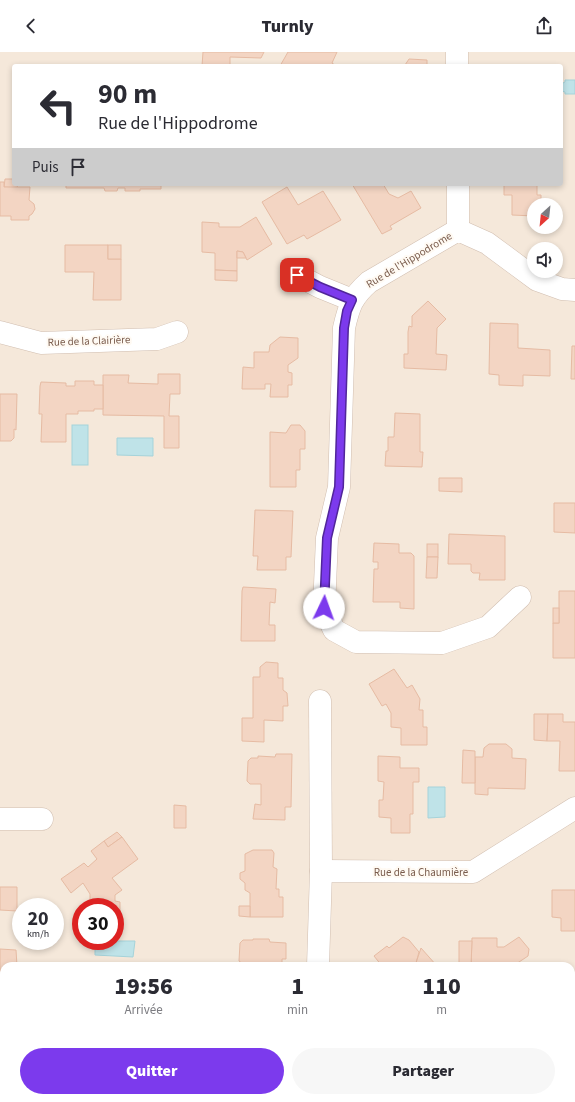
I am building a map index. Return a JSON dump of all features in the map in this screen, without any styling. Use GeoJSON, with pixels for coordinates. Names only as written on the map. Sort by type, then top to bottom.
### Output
{"type":"FeatureCollection","features":[{"type":"Feature","properties":{"kind":"street"},"geometry":{"type":"LineString","coordinates":[[457,52],[457,64]]}},
{"type":"Feature","properties":{"kind":"street"},"geometry":{"type":"LineString","coordinates":[[458,186],[458,230]]}},
{"type":"Feature","properties":{"kind":"street","name":"Rue de l'Hippodrome"},"geometry":{"type":"LineString","coordinates":[[520,597],[488,628],[442,643],[356,642],[334,630],[324,608],[327,538],[339,487],[344,328],[347,311],[352,300],[369,282],[458,230],[487,243],[536,280],[562,289],[575,290]]}},
{"type":"Feature","properties":{"kind":"street"},"geometry":{"type":"LineString","coordinates":[[297,275],[320,287],[352,300]]}},
{"type":"Feature","properties":{"kind":"street","name":"Rue de la Clairière"},"geometry":{"type":"LineString","coordinates":[[0,332],[40,342],[157,339],[177,332]]}},
{"type":"Feature","properties":{"kind":"street"},"geometry":{"type":"LineString","coordinates":[[318,962],[321,871],[320,701]]}},
{"type":"Feature","properties":{"kind":"street","name":"Rue de la Chaumière"},"geometry":{"type":"LineString","coordinates":[[321,871],[473,872],[575,808]]}},
{"type":"Feature","properties":{"kind":"street"},"geometry":{"type":"LineString","coordinates":[[0,819],[42,819]]}},
{"type":"Feature","properties":{"kind":"shaded area"},"geometry":{"type":"Polygon","coordinates":[[[0,52],[575,52],[575,962],[0,962],[0,52]]]}},
{"type":"Feature","properties":{"kind":"water"},"geometry":{"type":"Polygon","coordinates":[[[565,80],[575,80],[575,94],[565,94],[565,92],[563,92],[563,83],[565,80]]]}},
{"type":"Feature","properties":{"kind":"water"},"geometry":{"type":"Polygon","coordinates":[[[72,425],[88,425],[88,465],[72,465],[72,425]]]}},
{"type":"Feature","properties":{"kind":"water"},"geometry":{"type":"Polygon","coordinates":[[[117,438],[153,438],[153,456],[117,455],[117,438]]]}},
{"type":"Feature","properties":{"kind":"water"},"geometry":{"type":"Polygon","coordinates":[[[428,787],[445,787],[445,817],[428,818],[428,787]]]}},
{"type":"Feature","properties":{"kind":"water"},"geometry":{"type":"Polygon","coordinates":[[[124,941],[135,941],[133,957],[95,955],[95,950],[124,950],[124,941]]]}},
{"type":"Feature","properties":{"kind":"building"},"geometry":{"type":"Polygon","coordinates":[[[203,52],[264,52],[261,58],[230,57],[230,64],[202,64],[203,52]]]}},
{"type":"Feature","properties":{"kind":"building"},"geometry":{"type":"Polygon","coordinates":[[[288,52],[337,52],[332,63],[333,64],[281,64],[288,52]]]}},
{"type":"Feature","properties":{"kind":"building"},"geometry":{"type":"Polygon","coordinates":[[[409,59],[427,60],[427,64],[406,64],[409,59]]]}},
{"type":"Feature","properties":{"kind":"building"},"geometry":{"type":"Polygon","coordinates":[[[5,179],[12,179],[12,186],[18,186],[17,188],[4,187],[5,179]]]}},
{"type":"Feature","properties":{"kind":"building"},"geometry":{"type":"Polygon","coordinates":[[[0,182],[4,182],[4,187],[30,187],[29,200],[34,204],[35,209],[29,216],[29,220],[11,220],[11,216],[0,216],[0,182]]]}},
{"type":"Feature","properties":{"kind":"building"},"geometry":{"type":"Polygon","coordinates":[[[66,186],[161,186],[161,189],[140,189],[140,191],[125,191],[125,188],[118,188],[117,191],[105,191],[104,188],[66,188],[66,186]]]}},
{"type":"Feature","properties":{"kind":"building"},"geometry":{"type":"Polygon","coordinates":[[[353,186],[384,186],[389,194],[398,198],[411,191],[421,208],[390,226],[392,229],[382,234],[353,186]]]}},
{"type":"Feature","properties":{"kind":"building"},"geometry":{"type":"Polygon","coordinates":[[[504,186],[537,186],[537,195],[541,195],[541,198],[527,198],[527,216],[512,215],[512,195],[504,195],[504,186]]]}},
{"type":"Feature","properties":{"kind":"building"},"geometry":{"type":"Polygon","coordinates":[[[287,187],[298,205],[323,191],[341,220],[307,239],[304,235],[287,244],[262,202],[287,187]]]}},
{"type":"Feature","properties":{"kind":"building"},"geometry":{"type":"Polygon","coordinates":[[[256,217],[272,244],[247,260],[243,252],[237,251],[237,271],[215,270],[215,253],[202,252],[202,222],[219,223],[219,227],[240,227],[256,217]]]}},
{"type":"Feature","properties":{"kind":"building"},"geometry":{"type":"Polygon","coordinates":[[[65,245],[108,245],[108,259],[121,259],[121,300],[93,300],[94,272],[65,272],[65,245]]]}},
{"type":"Feature","properties":{"kind":"building"},"geometry":{"type":"Polygon","coordinates":[[[108,245],[121,245],[121,259],[108,259],[108,245]]]}},
{"type":"Feature","properties":{"kind":"building"},"geometry":{"type":"Polygon","coordinates":[[[237,251],[243,252],[246,258],[237,258],[237,251]]]}},
{"type":"Feature","properties":{"kind":"building"},"geometry":{"type":"Polygon","coordinates":[[[215,270],[237,271],[237,281],[215,280],[215,270]]]}},
{"type":"Feature","properties":{"kind":"building"},"geometry":{"type":"Polygon","coordinates":[[[428,301],[446,319],[437,328],[436,354],[447,355],[446,370],[404,368],[404,354],[408,354],[408,332],[409,326],[412,327],[412,316],[428,301]]]}},
{"type":"Feature","properties":{"kind":"building"},"geometry":{"type":"Polygon","coordinates":[[[490,323],[518,324],[518,348],[550,350],[550,376],[523,375],[523,386],[499,385],[499,375],[489,374],[490,323]]]}},
{"type":"Feature","properties":{"kind":"building"},"geometry":{"type":"Polygon","coordinates":[[[280,337],[298,338],[298,358],[288,365],[288,372],[292,373],[292,385],[288,385],[288,397],[270,397],[271,384],[265,384],[265,389],[242,389],[243,367],[254,368],[254,352],[269,352],[270,345],[280,337]]]}},
{"type":"Feature","properties":{"kind":"building"},"geometry":{"type":"Polygon","coordinates":[[[572,346],[575,346],[575,379],[571,379],[572,346]]]}},
{"type":"Feature","properties":{"kind":"building"},"geometry":{"type":"Polygon","coordinates":[[[158,374],[180,374],[180,394],[170,394],[169,416],[179,416],[179,448],[164,448],[164,416],[103,415],[103,375],[129,375],[128,383],[158,384],[158,374]]]}},
{"type":"Feature","properties":{"kind":"building"},"geometry":{"type":"Polygon","coordinates":[[[75,381],[94,381],[94,385],[103,385],[103,409],[94,409],[94,411],[78,411],[78,414],[66,414],[66,442],[41,442],[42,414],[39,414],[41,382],[66,383],[66,386],[75,386],[75,381]]]}},
{"type":"Feature","properties":{"kind":"building"},"geometry":{"type":"Polygon","coordinates":[[[0,394],[17,394],[16,430],[14,429],[14,438],[11,441],[0,441],[0,394]]]}},
{"type":"Feature","properties":{"kind":"building"},"geometry":{"type":"Polygon","coordinates":[[[395,413],[420,414],[420,452],[423,452],[422,467],[385,466],[386,451],[388,451],[388,437],[394,437],[395,413]]]}},
{"type":"Feature","properties":{"kind":"building"},"geometry":{"type":"Polygon","coordinates":[[[291,425],[300,425],[305,431],[305,449],[300,449],[300,470],[296,470],[296,487],[270,487],[270,432],[286,433],[291,425]]]}},
{"type":"Feature","properties":{"kind":"building"},"geometry":{"type":"Polygon","coordinates":[[[439,478],[462,478],[462,492],[439,491],[439,478]]]}},
{"type":"Feature","properties":{"kind":"building"},"geometry":{"type":"Polygon","coordinates":[[[554,503],[575,503],[575,533],[554,532],[554,503]]]}},
{"type":"Feature","properties":{"kind":"building"},"geometry":{"type":"Polygon","coordinates":[[[255,510],[293,511],[291,557],[286,557],[286,570],[257,570],[258,556],[253,556],[255,510]]]}},
{"type":"Feature","properties":{"kind":"building"},"geometry":{"type":"Polygon","coordinates":[[[449,534],[505,536],[505,580],[479,580],[480,573],[473,573],[471,571],[471,564],[448,564],[449,534]]]}},
{"type":"Feature","properties":{"kind":"building"},"geometry":{"type":"Polygon","coordinates":[[[374,543],[399,544],[399,553],[411,553],[414,556],[414,609],[400,608],[400,602],[373,602],[374,569],[378,569],[378,562],[373,562],[374,543]]]}},
{"type":"Feature","properties":{"kind":"building"},"geometry":{"type":"Polygon","coordinates":[[[427,544],[438,544],[438,557],[427,557],[427,544]]]}},
{"type":"Feature","properties":{"kind":"building"},"geometry":{"type":"Polygon","coordinates":[[[427,557],[438,557],[437,578],[426,578],[427,557]]]}},
{"type":"Feature","properties":{"kind":"building"},"geometry":{"type":"Polygon","coordinates":[[[243,587],[276,589],[275,603],[270,602],[269,625],[275,625],[275,641],[241,641],[243,587]]]}},
{"type":"Feature","properties":{"kind":"building"},"geometry":{"type":"Polygon","coordinates":[[[559,591],[575,591],[575,658],[553,658],[553,623],[559,623],[559,591]]]}},
{"type":"Feature","properties":{"kind":"building"},"geometry":{"type":"Polygon","coordinates":[[[553,608],[559,608],[559,623],[553,623],[553,608]]]}},
{"type":"Feature","properties":{"kind":"building"},"geometry":{"type":"Polygon","coordinates":[[[266,662],[278,663],[278,678],[283,678],[283,690],[287,693],[288,706],[283,706],[283,721],[264,720],[264,742],[242,741],[242,718],[253,718],[253,677],[260,677],[260,667],[266,662]]]}},
{"type":"Feature","properties":{"kind":"building"},"geometry":{"type":"Polygon","coordinates":[[[394,669],[407,688],[412,685],[420,699],[419,710],[423,710],[423,727],[427,727],[427,745],[401,745],[401,728],[391,727],[391,713],[386,704],[382,706],[369,684],[394,669]]]}},
{"type":"Feature","properties":{"kind":"building"},"geometry":{"type":"Polygon","coordinates":[[[534,714],[548,714],[547,741],[534,740],[534,714]]]}},
{"type":"Feature","properties":{"kind":"building"},"geometry":{"type":"Polygon","coordinates":[[[548,714],[563,714],[563,722],[575,722],[575,771],[559,771],[560,741],[547,741],[548,714]]]}},
{"type":"Feature","properties":{"kind":"building"},"geometry":{"type":"Polygon","coordinates":[[[489,744],[506,744],[512,749],[512,758],[526,759],[525,789],[488,788],[488,795],[475,794],[475,757],[483,757],[484,748],[489,744]]]}},
{"type":"Feature","properties":{"kind":"building"},"geometry":{"type":"Polygon","coordinates":[[[463,750],[475,751],[475,783],[462,783],[463,750]]]}},
{"type":"Feature","properties":{"kind":"building"},"geometry":{"type":"Polygon","coordinates":[[[276,754],[292,754],[291,807],[285,807],[285,820],[253,819],[255,804],[261,805],[261,784],[250,784],[247,781],[248,761],[251,758],[258,758],[258,756],[275,757],[276,754]]]}},
{"type":"Feature","properties":{"kind":"building"},"geometry":{"type":"Polygon","coordinates":[[[378,756],[400,757],[400,768],[419,768],[419,782],[413,782],[413,814],[410,814],[410,833],[391,833],[391,818],[379,817],[379,800],[383,800],[384,782],[378,781],[378,756]]]}},
{"type":"Feature","properties":{"kind":"building"},"geometry":{"type":"Polygon","coordinates":[[[174,805],[186,806],[186,828],[174,828],[174,805]]]}},
{"type":"Feature","properties":{"kind":"building"},"geometry":{"type":"Polygon","coordinates":[[[117,832],[122,837],[108,847],[104,841],[117,832]]]}},
{"type":"Feature","properties":{"kind":"building"},"geometry":{"type":"Polygon","coordinates":[[[122,837],[138,859],[112,878],[122,890],[115,895],[115,898],[90,898],[90,894],[83,883],[71,893],[61,879],[84,863],[88,867],[97,859],[91,851],[104,841],[108,847],[122,837]]]}},
{"type":"Feature","properties":{"kind":"building"},"geometry":{"type":"Polygon","coordinates":[[[253,850],[272,850],[274,853],[273,867],[277,869],[276,889],[279,889],[279,897],[283,897],[283,917],[250,917],[250,893],[245,890],[245,883],[240,879],[240,873],[245,871],[245,854],[253,850]]]}},
{"type":"Feature","properties":{"kind":"building"},"geometry":{"type":"Polygon","coordinates":[[[0,887],[17,887],[17,898],[12,898],[12,911],[0,910],[0,887]]]}},
{"type":"Feature","properties":{"kind":"building"},"geometry":{"type":"Polygon","coordinates":[[[552,890],[575,890],[575,931],[561,931],[561,918],[552,917],[552,890]]]}},
{"type":"Feature","properties":{"kind":"building"},"geometry":{"type":"Polygon","coordinates":[[[239,906],[250,906],[250,917],[239,916],[239,906]]]}},
{"type":"Feature","properties":{"kind":"building"},"geometry":{"type":"Polygon","coordinates":[[[403,937],[409,940],[419,952],[416,962],[379,962],[374,956],[387,946],[389,948],[403,937]]]}},
{"type":"Feature","properties":{"kind":"building"},"geometry":{"type":"Polygon","coordinates":[[[519,937],[529,949],[528,956],[519,962],[471,962],[472,938],[497,938],[497,947],[504,947],[519,937]]]}},
{"type":"Feature","properties":{"kind":"building"},"geometry":{"type":"Polygon","coordinates":[[[269,939],[270,942],[286,943],[286,959],[282,959],[282,962],[240,962],[239,961],[240,943],[243,940],[269,939]]]}},
{"type":"Feature","properties":{"kind":"building"},"geometry":{"type":"Polygon","coordinates":[[[459,941],[472,941],[471,962],[459,962],[459,941]]]}},
{"type":"Feature","properties":{"kind":"building"},"geometry":{"type":"Polygon","coordinates":[[[421,948],[433,962],[416,962],[421,948]]]}},
{"type":"Feature","properties":{"kind":"building"},"geometry":{"type":"Polygon","coordinates":[[[0,949],[16,950],[17,962],[0,962],[0,949]]]}},
{"type":"Feature","properties":{"kind":"route"},"geometry":{"type":"LineString","coordinates":[[297,275],[320,287],[352,300],[347,311],[344,328],[339,487],[327,538],[324,608]]}}]}
